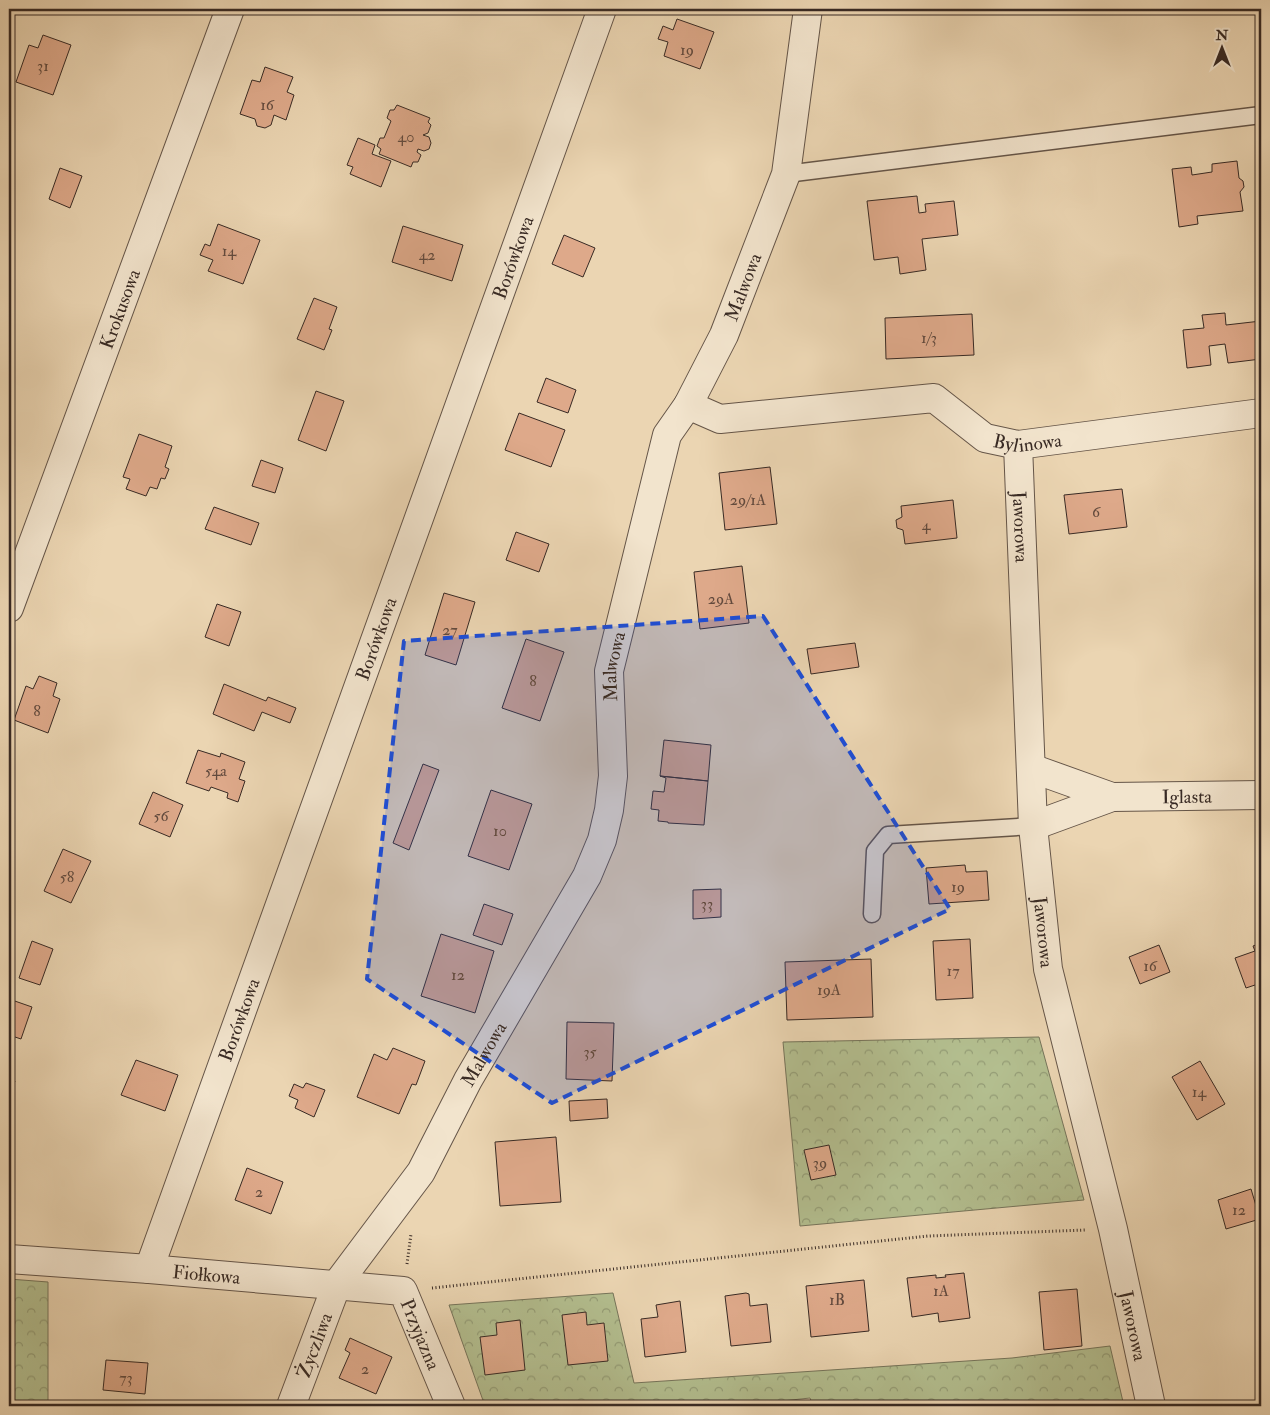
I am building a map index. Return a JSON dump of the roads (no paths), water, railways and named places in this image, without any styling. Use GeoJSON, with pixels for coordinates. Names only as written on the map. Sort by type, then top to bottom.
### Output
{"type":"FeatureCollection","features":[{"type":"Feature","properties":{"kind":"street","name":"Krokusowa"},"geometry":{"type":"LineString","coordinates":[[9,608],[230,9]]}},
{"type":"Feature","properties":{"kind":"street","name":"Borówkowa"},"geometry":{"type":"LineString","coordinates":[[149,1269],[602,9]]}},
{"type":"Feature","properties":{"kind":"street","name":"Malwowa"},"geometry":{"type":"LineString","coordinates":[[337,1284],[421,1172],[468,1080],[587,876],[602,840],[609,810],[613,776],[609,671],[667,435],[688,406],[724,336],[786,174],[808,9]]}},
{"type":"Feature","properties":{"kind":"street","name":"Bylinowa"},"geometry":{"type":"LineString","coordinates":[[688,406],[720,419],[934,398],[985,438],[1018,445],[1261,414]]}},
{"type":"Feature","properties":{"kind":"street","name":"Jaworowa"},"geometry":{"type":"LineString","coordinates":[[1018,445],[1033,826],[1048,969],[1113,1229],[1151,1406]]}},
{"type":"Feature","properties":{"kind":"street","name":"Iglasta"},"geometry":{"type":"LineString","coordinates":[[1031,768],[1112,797]]}},
{"type":"Feature","properties":{"kind":"street","name":"Iglasta"},"geometry":{"type":"LineString","coordinates":[[1033,826],[1112,797],[1261,795]]}},
{"type":"Feature","properties":{"kind":"street","name":"Fiołkowa"},"geometry":{"type":"LineString","coordinates":[[9,1259],[337,1284],[402,1291]]}},
{"type":"Feature","properties":{"kind":"street","name":"Życzliwa"},"geometry":{"type":"LineString","coordinates":[[292,1406],[337,1284]]}},
{"type":"Feature","properties":{"kind":"street","name":"Przyjazna"},"geometry":{"type":"LineString","coordinates":[[402,1291],[451,1406]]}},
{"type":"Feature","properties":{"kind":"lane"},"geometry":{"type":"LineString","coordinates":[[786,174],[1261,115]]}},
{"type":"Feature","properties":{"kind":"lane"},"geometry":{"type":"LineString","coordinates":[[872,914],[875,851],[888,835],[1033,826]]}}]}
